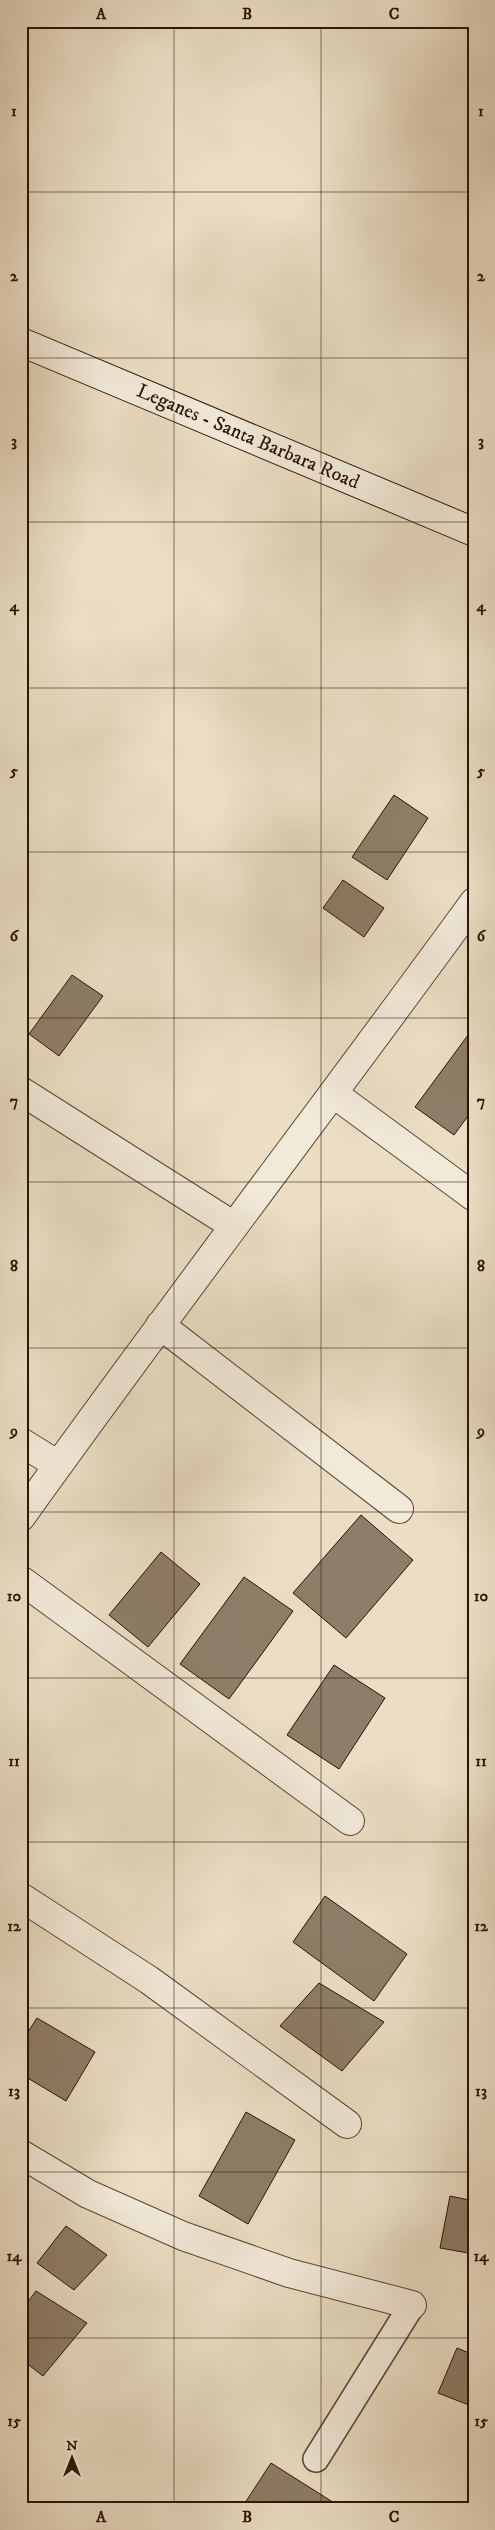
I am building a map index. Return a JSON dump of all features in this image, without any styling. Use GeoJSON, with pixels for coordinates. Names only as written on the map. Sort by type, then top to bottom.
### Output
{"type":"FeatureCollection","features":[{"type":"Feature","properties":{"kind":"street","name":"Leganes - Santa Barbara Road"},"geometry":{"type":"LineString","coordinates":[[21,342],[474,532]]}},
{"type":"Feature","properties":{"kind":"street"},"geometry":{"type":"LineString","coordinates":[[21,1517],[160,1325],[334,1094],[474,902]]}},
{"type":"Feature","properties":{"kind":"street"},"geometry":{"type":"LineString","coordinates":[[21,1091],[234,1226]]}},
{"type":"Feature","properties":{"kind":"street"},"geometry":{"type":"LineString","coordinates":[[334,1094],[474,1197]]}},
{"type":"Feature","properties":{"kind":"street"},"geometry":{"type":"LineString","coordinates":[[160,1325],[399,1509]]}},
{"type":"Feature","properties":{"kind":"street"},"geometry":{"type":"LineString","coordinates":[[21,1442],[58,1465]]}},
{"type":"Feature","properties":{"kind":"street"},"geometry":{"type":"LineString","coordinates":[[21,1580],[350,1821]]}},
{"type":"Feature","properties":{"kind":"street"},"geometry":{"type":"LineString","coordinates":[[21,1897],[149,1980],[347,2124]]}},
{"type":"Feature","properties":{"kind":"street"},"geometry":{"type":"LineString","coordinates":[[21,2154],[88,2194],[183,2236],[288,2273],[412,2305]]}},
{"type":"Feature","properties":{"kind":"lane"},"geometry":{"type":"LineString","coordinates":[[316,2459],[412,2305]]}},
{"type":"Feature","properties":{"kind":"building"},"geometry":{"type":"Polygon","coordinates":[[[394,795],[428,818],[387,880],[352,857],[394,795]]]}},
{"type":"Feature","properties":{"kind":"building"},"geometry":{"type":"Polygon","coordinates":[[[343,880],[384,908],[364,937],[323,908],[343,880]]]}},
{"type":"Feature","properties":{"kind":"building"},"geometry":{"type":"Polygon","coordinates":[[[72,975],[103,996],[59,1056],[29,1034],[72,975]]]}},
{"type":"Feature","properties":{"kind":"building"},"geometry":{"type":"Polygon","coordinates":[[[474,1027],[474,1108],[454,1135],[415,1107],[474,1027]]]}},
{"type":"Feature","properties":{"kind":"building"},"geometry":{"type":"Polygon","coordinates":[[[361,1515],[413,1560],[346,1638],[293,1593],[361,1515]]]}},
{"type":"Feature","properties":{"kind":"building"},"geometry":{"type":"Polygon","coordinates":[[[161,1552],[200,1584],[148,1647],[109,1615],[161,1552]]]}},
{"type":"Feature","properties":{"kind":"building"},"geometry":{"type":"Polygon","coordinates":[[[244,1577],[293,1611],[229,1699],[180,1664],[244,1577]]]}},
{"type":"Feature","properties":{"kind":"building"},"geometry":{"type":"Polygon","coordinates":[[[334,1665],[385,1698],[339,1769],[287,1735],[334,1665]]]}},
{"type":"Feature","properties":{"kind":"building"},"geometry":{"type":"Polygon","coordinates":[[[325,1896],[407,1954],[374,2001],[293,1942],[325,1896]]]}},
{"type":"Feature","properties":{"kind":"building"},"geometry":{"type":"Polygon","coordinates":[[[319,1983],[384,2022],[342,2071],[280,2026],[319,1983]]]}},
{"type":"Feature","properties":{"kind":"building"},"geometry":{"type":"Polygon","coordinates":[[[37,2018],[95,2052],[66,2101],[21,2074],[21,2043],[37,2018]]]}},
{"type":"Feature","properties":{"kind":"building"},"geometry":{"type":"Polygon","coordinates":[[[246,2112],[295,2140],[248,2224],[199,2196],[246,2112]]]}},
{"type":"Feature","properties":{"kind":"building"},"geometry":{"type":"Polygon","coordinates":[[[450,2196],[474,2201],[474,2254],[440,2248],[450,2196]]]}},
{"type":"Feature","properties":{"kind":"building"},"geometry":{"type":"Polygon","coordinates":[[[66,2226],[107,2255],[74,2290],[37,2263],[66,2226]]]}},
{"type":"Feature","properties":{"kind":"building"},"geometry":{"type":"Polygon","coordinates":[[[36,2291],[87,2323],[43,2376],[21,2359],[21,2311],[36,2291]]]}},
{"type":"Feature","properties":{"kind":"building"},"geometry":{"type":"Polygon","coordinates":[[[457,2348],[474,2355],[474,2407],[438,2393],[457,2348]]]}},
{"type":"Feature","properties":{"kind":"building"},"geometry":{"type":"Polygon","coordinates":[[[271,2463],[339,2506],[337,2509],[241,2509],[271,2463]]]}}]}
